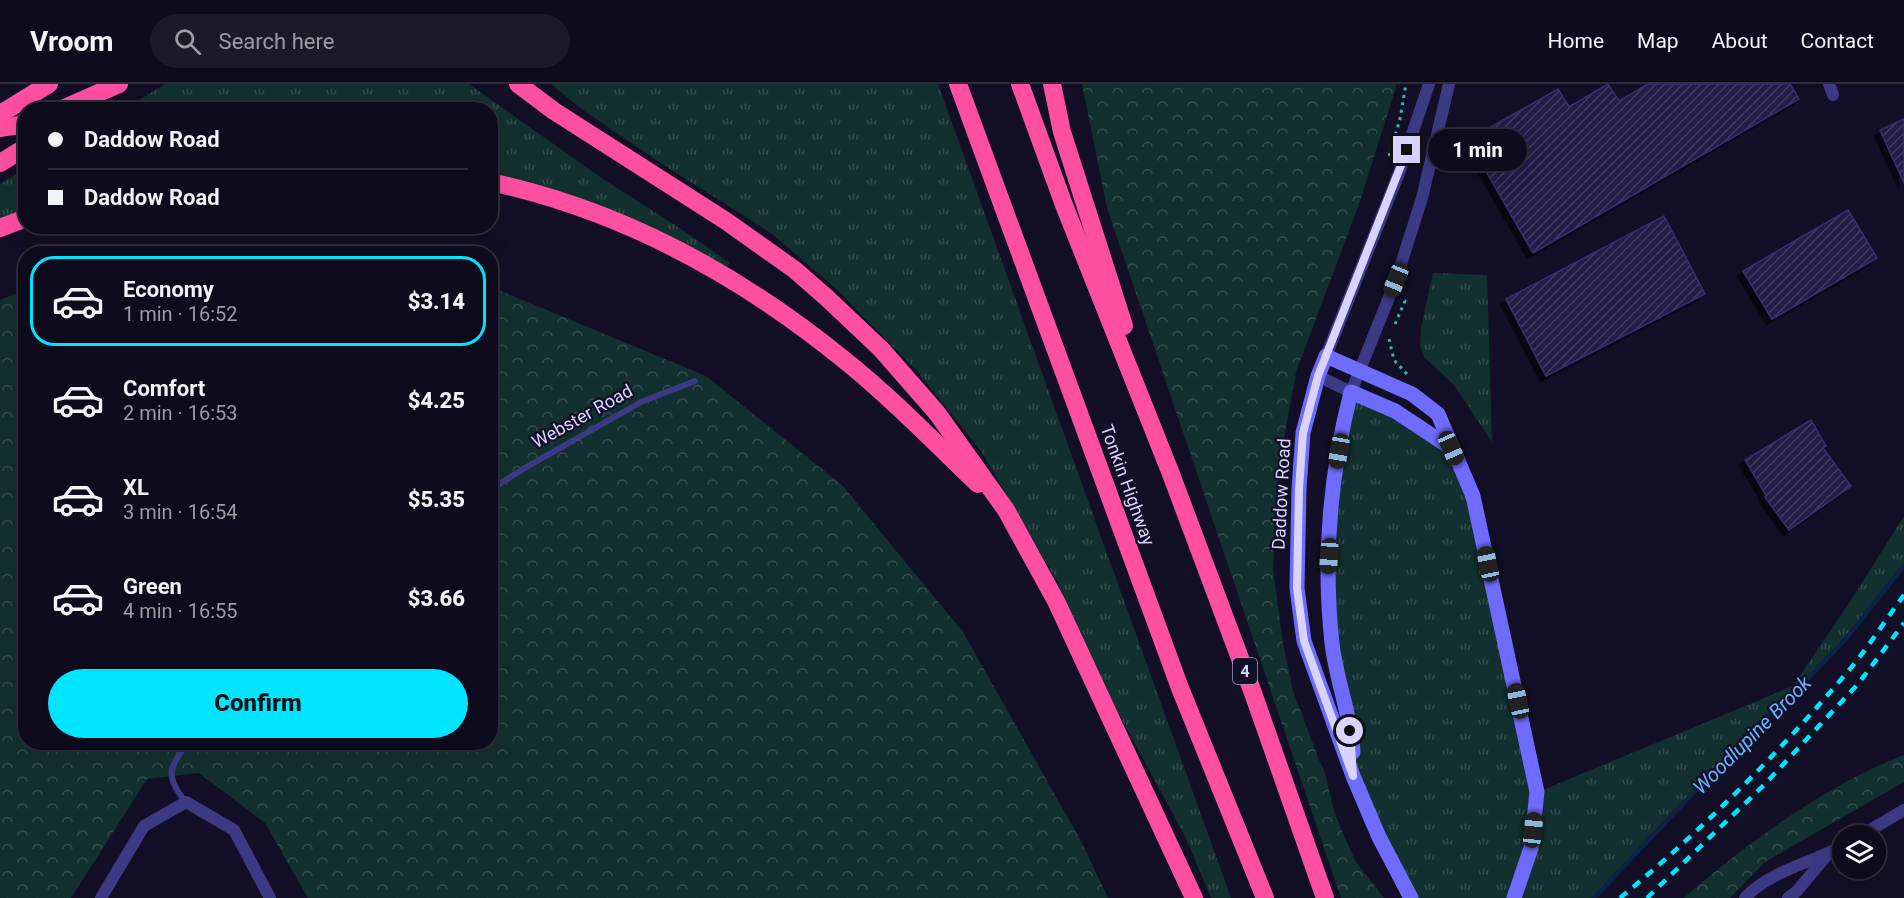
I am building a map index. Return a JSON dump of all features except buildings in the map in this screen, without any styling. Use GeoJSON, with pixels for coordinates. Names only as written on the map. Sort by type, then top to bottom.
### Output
{"type":"FeatureCollection","features":[{"type":"Feature","properties":{"kind":"highway"},"geometry":{"type":"LineString","coordinates":[[20,102],[49,84]]}},
{"type":"Feature","properties":{"kind":"highway"},"geometry":{"type":"LineString","coordinates":[[78,102],[119,84]]}},
{"type":"Feature","properties":{"kind":"highway"},"geometry":{"type":"LineString","coordinates":[[99,102],[127,84]]}},
{"type":"Feature","properties":{"kind":"highway","name":"Tonkin Highway"},"geometry":{"type":"LineString","coordinates":[[958,84],[1180,688],[1265,898]]}},
{"type":"Feature","properties":{"kind":"highway","name":"4"},"geometry":{"type":"LineString","coordinates":[[1020,84],[1064,205],[1171,474],[1253,693],[1325,898]]}},
{"type":"Feature","properties":{"kind":"highway"},"geometry":{"type":"LineString","coordinates":[[1052,84],[1062,132],[1171,474]]}},
{"type":"Feature","properties":{"kind":"highway"},"geometry":{"type":"LineString","coordinates":[[519,85],[581,129],[726,220],[795,270],[881,349],[937,413],[1006,510],[1056,601],[1194,898]]}},
{"type":"Feature","properties":{"kind":"highway"},"geometry":{"type":"LineString","coordinates":[[0,114],[18,103]]}},
{"type":"Feature","properties":{"kind":"highway"},"geometry":{"type":"LineString","coordinates":[[0,128],[18,125]]}},
{"type":"Feature","properties":{"kind":"highway"},"geometry":{"type":"LineString","coordinates":[[0,163],[18,152]]}},
{"type":"Feature","properties":{"kind":"highway"},"geometry":{"type":"LineString","coordinates":[[498,184],[570,203],[636,229],[704,262],[777,307],[850,364],[1006,510]]}},
{"type":"Feature","properties":{"kind":"highway"},"geometry":{"type":"LineString","coordinates":[[0,228],[18,221]]}},
{"type":"Feature","properties":{"kind":"main road"},"geometry":{"type":"LineString","coordinates":[[1326,356],[1412,394],[1438,414],[1473,496],[1537,792],[1532,848],[1514,898]]}},
{"type":"Feature","properties":{"kind":"main road","name":"Daddow Road"},"geometry":{"type":"LineString","coordinates":[[1326,356],[1318,376],[1303,433],[1299,489],[1297,588],[1304,641],[1353,776],[1379,837],[1411,898]]}},
{"type":"Feature","properties":{"kind":"main road"},"geometry":{"type":"LineString","coordinates":[[1351,392],[1395,411],[1451,448]]}},
{"type":"Feature","properties":{"kind":"main road","name":"Daddow Road"},"geometry":{"type":"LineString","coordinates":[[1351,392],[1333,487],[1327,579],[1332,646],[1348,714],[1353,748],[1353,776]]}},
{"type":"Feature","properties":{"kind":"street","name":"Daddow Road"},"geometry":{"type":"LineString","coordinates":[[1326,356],[1400,172],[1429,84]]}},
{"type":"Feature","properties":{"kind":"street","name":"Daddow Road"},"geometry":{"type":"LineString","coordinates":[[1351,392],[1389,297],[1422,198],[1449,84]]}},
{"type":"Feature","properties":{"kind":"street"},"geometry":{"type":"LineString","coordinates":[[1318,376],[1351,392]]}},
{"type":"Feature","properties":{"kind":"street"},"geometry":{"type":"LineString","coordinates":[[100,898],[144,825],[186,802],[234,830],[270,898]]}},
{"type":"Feature","properties":{"kind":"street"},"geometry":{"type":"LineString","coordinates":[[1879,825],[1904,810]]}},
{"type":"Feature","properties":{"kind":"street"},"geometry":{"type":"LineString","coordinates":[[1745,898],[1754,889],[1780,873],[1832,851]]}},
{"type":"Feature","properties":{"kind":"street"},"geometry":{"type":"LineString","coordinates":[[1788,898],[1797,891],[1829,853]]}},
{"type":"Feature","properties":{"kind":"lane","name":"Webster Road"},"geometry":{"type":"LineString","coordinates":[[498,485],[641,402],[695,381]]}},
{"type":"Feature","properties":{"kind":"lane"},"geometry":{"type":"LineString","coordinates":[[183,750],[171,768],[171,781],[174,789],[186,802]]}},
{"type":"Feature","properties":{"kind":"path"},"geometry":{"type":"LineString","coordinates":[[1389,297],[1405,301],[1388,340],[1394,360],[1407,375]]}},
{"type":"Feature","properties":{"kind":"green space"},"geometry":{"type":"Polygon","coordinates":[[[165,84],[469,84],[494,102],[136,102],[165,84]]]}},
{"type":"Feature","properties":{"kind":"green space"},"geometry":{"type":"Polygon","coordinates":[[[551,84],[938,84],[1231,898],[1211,898],[1186,838],[1110,698],[1058,583],[981,451],[916,370],[835,288],[771,233],[662,164],[583,110],[551,84]]]}},
{"type":"Feature","properties":{"kind":"green space"},"geometry":{"type":"Polygon","coordinates":[[[1082,84],[1396,84],[1358,207],[1296,372],[1279,467],[1273,569],[1283,644],[1293,691],[1325,773],[1334,811],[1344,836],[1356,862],[1384,898],[1341,898],[1107,208],[1082,84]]]}},
{"type":"Feature","properties":{"kind":"green space"},"geometry":{"type":"Polygon","coordinates":[[[498,105],[603,179],[730,263],[724,271],[498,183],[498,105]]]}},
{"type":"Feature","properties":{"kind":"green space"},"geometry":{"type":"Polygon","coordinates":[[[18,173],[18,215],[0,222],[0,184],[18,173]]]}},
{"type":"Feature","properties":{"kind":"green space"},"geometry":{"type":"Polygon","coordinates":[[[1433,273],[1487,275],[1492,442],[1454,385],[1424,357],[1420,346],[1421,328],[1433,273]]]}},
{"type":"Feature","properties":{"kind":"green space"},"geometry":{"type":"Polygon","coordinates":[[[498,290],[706,376],[842,485],[963,632],[1081,841],[1108,898],[308,898],[265,823],[199,773],[147,779],[71,898],[0,898],[0,300],[18,293],[18,750],[498,750],[498,290]]]}},
{"type":"Feature","properties":{"kind":"green space"},"geometry":{"type":"Polygon","coordinates":[[[1351,392],[1451,448],[1473,496],[1538,792],[1793,686],[1904,516],[1904,566],[1844,641],[1796,691],[1761,721],[1594,898],[1411,898],[1353,776],[1327,579],[1351,392]]]}},
{"type":"Feature","properties":{"kind":"green space"},"geometry":{"type":"Polygon","coordinates":[[[1904,755],[1904,782],[1765,862],[1730,898],[1684,898],[1788,817],[1846,782],[1904,755]]]}},
{"type":"Feature","properties":{"kind":"waterway","name":"Woodlupine Brook"},"geometry":{"type":"LineString","coordinates":[[1594,898],[1761,721],[1796,691],[1844,641],[1904,566]]}},
{"type":"Feature","properties":{"kind":"railway"},"geometry":{"type":"LineString","coordinates":[[1620,898],[1709,819],[1792,735],[1852,666],[1904,595]]}},
{"type":"Feature","properties":{"kind":"railway"},"geometry":{"type":"LineString","coordinates":[[1647,898],[1764,785],[1858,684],[1904,623]]}},
{"type":"Feature","properties":{"kind":"route"},"geometry":{"type":"LineString","coordinates":[[1350,731],[1353,748],[1353,776],[1304,641],[1297,588],[1299,489],[1303,433],[1318,376],[1407,150]]}}]}
